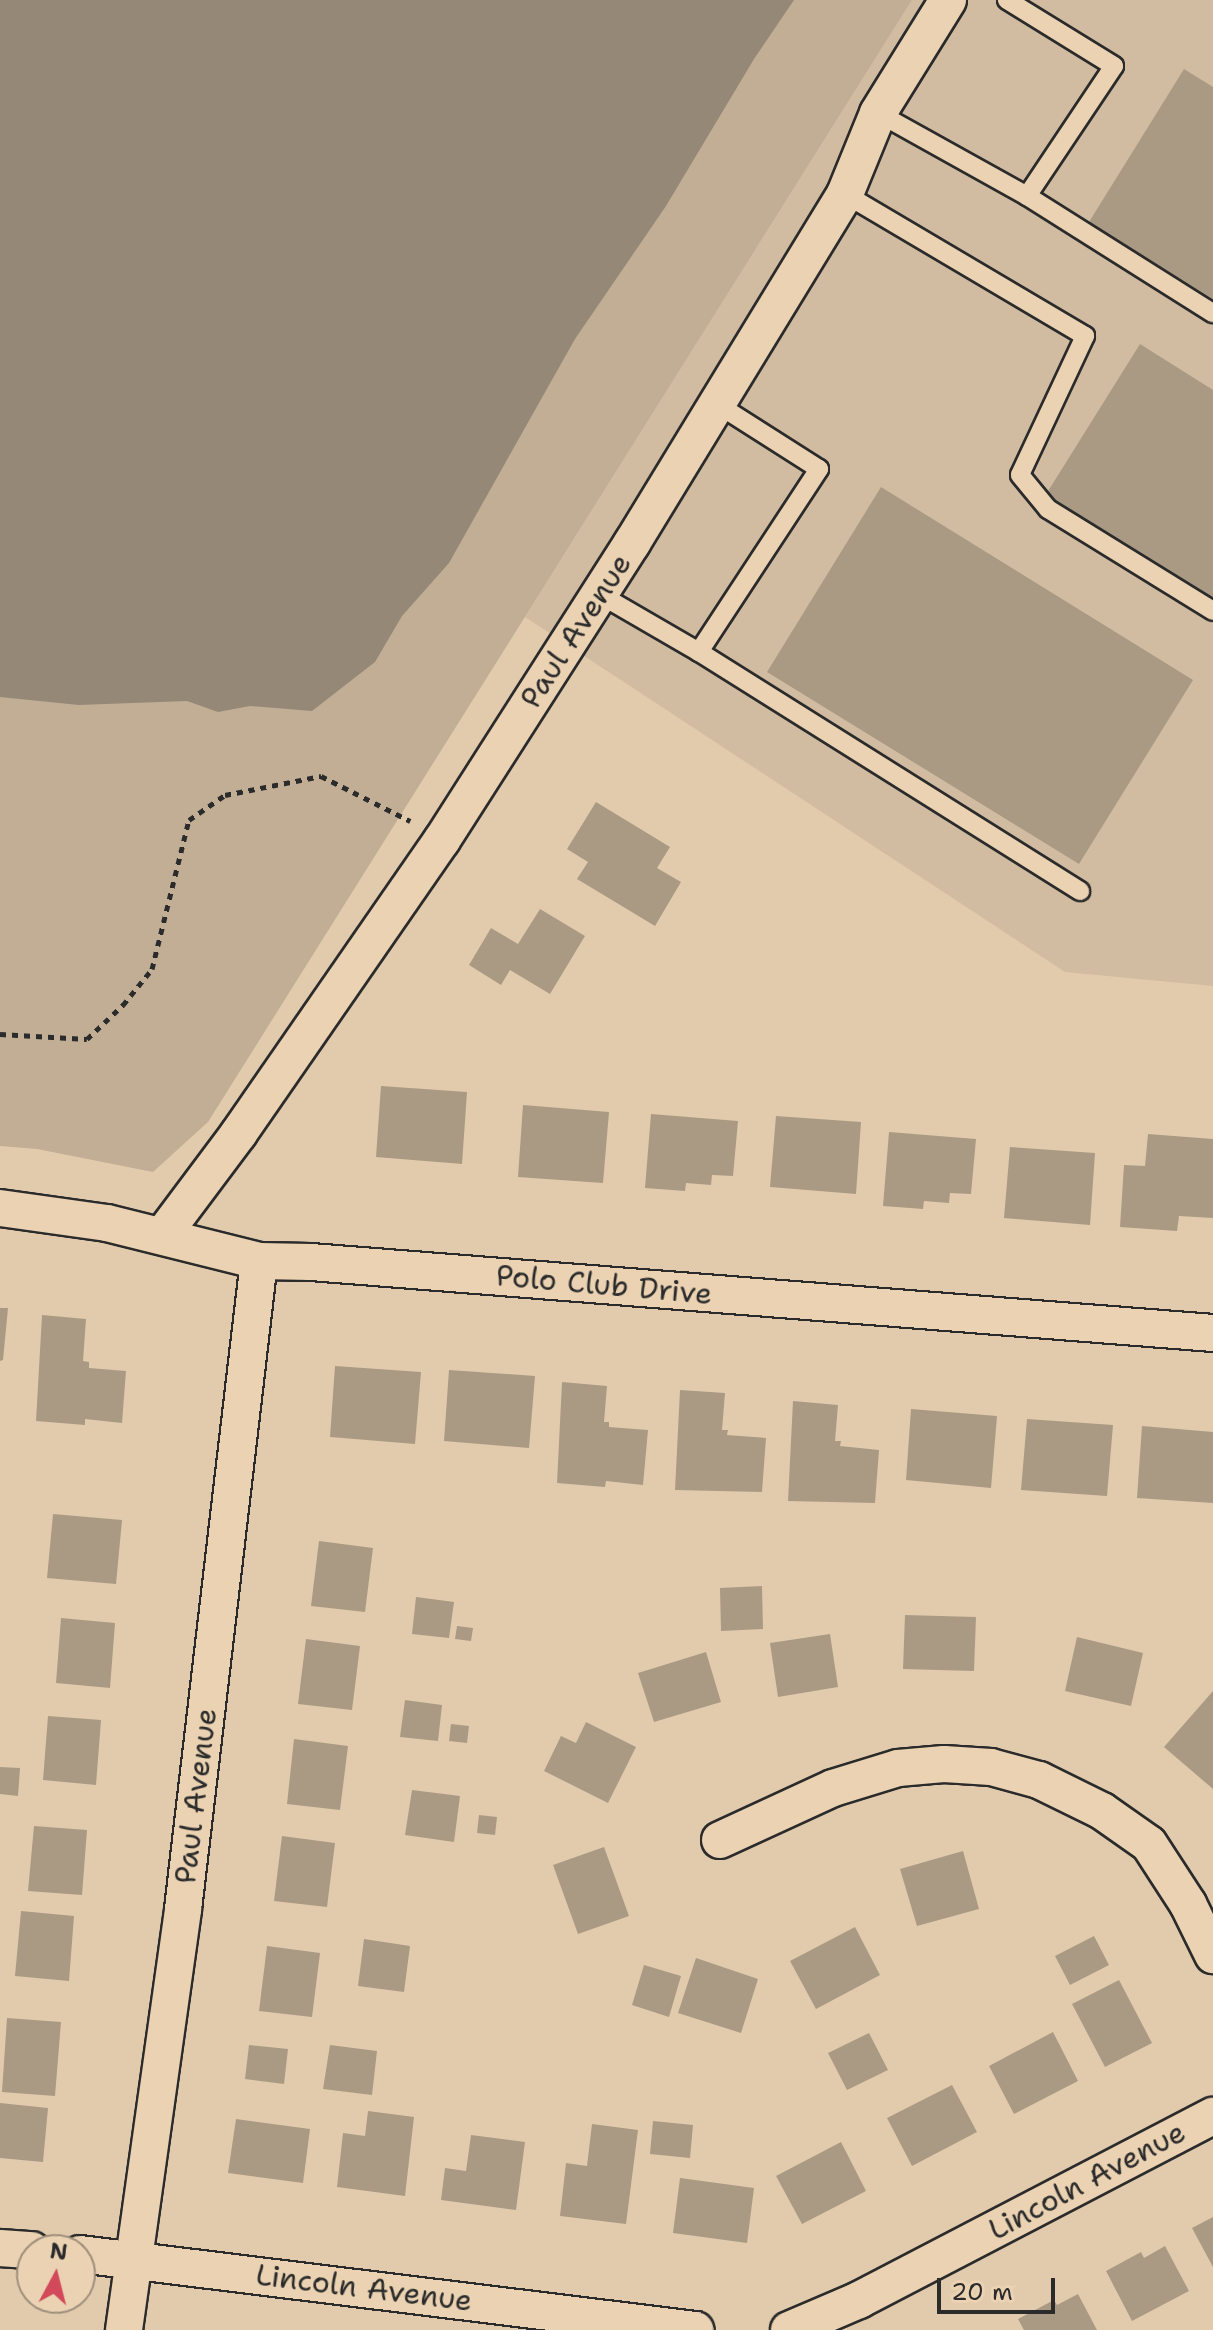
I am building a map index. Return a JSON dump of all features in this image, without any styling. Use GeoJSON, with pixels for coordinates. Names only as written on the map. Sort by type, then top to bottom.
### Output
{"type":"FeatureCollection","features":[{"type":"Feature","properties":{"kind":"street","name":"Paul Avenue"},"geometry":{"type":"LineString","coordinates":[[162,1236],[239,1133],[442,840],[599,594],[845,194],[878,113],[948,0]]}},
{"type":"Feature","properties":{"kind":"street","name":"Polo Club Drive"},"geometry":{"type":"LineString","coordinates":[[0,1208],[107,1223],[259,1261],[311,1262],[1213,1333]]}},
{"type":"Feature","properties":{"kind":"street","name":"Paul Avenue"},"geometry":{"type":"LineString","coordinates":[[124,2330],[183,1909],[259,1261]]}},
{"type":"Feature","properties":{"kind":"street"},"geometry":{"type":"LineString","coordinates":[[720,1840],[833,1788],[898,1768],[944,1764],[991,1767],[1039,1780],[1102,1811],[1149,1844],[1188,1904],[1213,1955]]}},
{"type":"Feature","properties":{"kind":"street","name":"Lincoln Avenue"},"geometry":{"type":"LineString","coordinates":[[789,2330],[859,2300],[1213,2116]]}},
{"type":"Feature","properties":{"kind":"street","name":"Lincoln Avenue"},"geometry":{"type":"LineString","coordinates":[[96,2256],[685,2329]]}},
{"type":"Feature","properties":{"kind":"lane"},"geometry":{"type":"LineString","coordinates":[[1007,0],[1114,66],[1027,196]]}},
{"type":"Feature","properties":{"kind":"lane"},"geometry":{"type":"LineString","coordinates":[[878,113],[1027,196],[1213,313]]}},
{"type":"Feature","properties":{"kind":"lane"},"geometry":{"type":"LineString","coordinates":[[845,194],[1085,336],[1020,475],[1048,509],[1213,611]]}},
{"type":"Feature","properties":{"kind":"lane"},"geometry":{"type":"LineString","coordinates":[[699,652],[819,469],[717,404]]}},
{"type":"Feature","properties":{"kind":"lane"},"geometry":{"type":"LineString","coordinates":[[599,594],[699,652],[1080,891]]}},
{"type":"Feature","properties":{"kind":"path"},"geometry":{"type":"LineString","coordinates":[[0,1034],[87,1039],[123,1005],[152,969],[189,820],[225,795],[321,776],[442,840]]}},
{"type":"Feature","properties":{"kind":"shaded area"},"geometry":{"type":"Polygon","coordinates":[[[0,0],[912,0],[208,1122],[153,1172],[37,1149],[0,1146],[0,0]]]}},
{"type":"Feature","properties":{"kind":"shaded area"},"geometry":{"type":"Polygon","coordinates":[[[0,0],[794,0],[754,59],[666,206],[575,339],[449,563],[402,616],[375,662],[312,711],[250,706],[218,712],[187,701],[79,705],[0,697],[0,0]]]}},
{"type":"Feature","properties":{"kind":"shaded area"},"geometry":{"type":"Polygon","coordinates":[[[912,0],[1213,0],[1213,986],[1065,972],[525,617],[912,0]]]}},
{"type":"Feature","properties":{"kind":"building"},"geometry":{"type":"Polygon","coordinates":[[[1184,69],[1213,87],[1213,299],[1089,222],[1184,69]]]}},
{"type":"Feature","properties":{"kind":"building"},"geometry":{"type":"Polygon","coordinates":[[[1140,344],[1213,390],[1213,601],[1045,496],[1140,344]]]}},
{"type":"Feature","properties":{"kind":"building"},"geometry":{"type":"Polygon","coordinates":[[[881,487],[1193,680],[1079,864],[767,672],[881,487]]]}},
{"type":"Feature","properties":{"kind":"building"},"geometry":{"type":"Polygon","coordinates":[[[596,802],[670,847],[657,868],[681,882],[655,926],[577,879],[588,862],[567,849],[596,802]]]}},
{"type":"Feature","properties":{"kind":"building"},"geometry":{"type":"Polygon","coordinates":[[[540,909],[585,936],[550,994],[510,970],[501,985],[469,965],[491,928],[518,944],[540,909]]]}},
{"type":"Feature","properties":{"kind":"building"},"geometry":{"type":"Polygon","coordinates":[[[381,1086],[467,1092],[462,1164],[376,1157],[381,1086]]]}},
{"type":"Feature","properties":{"kind":"building"},"geometry":{"type":"Polygon","coordinates":[[[523,1105],[609,1112],[603,1183],[518,1177],[523,1105]]]}},
{"type":"Feature","properties":{"kind":"building"},"geometry":{"type":"Polygon","coordinates":[[[651,1114],[738,1121],[733,1176],[712,1175],[711,1185],[686,1183],[685,1191],[645,1188],[651,1114]]]}},
{"type":"Feature","properties":{"kind":"building"},"geometry":{"type":"Polygon","coordinates":[[[776,1116],[861,1122],[856,1194],[770,1187],[776,1116]]]}},
{"type":"Feature","properties":{"kind":"building"},"geometry":{"type":"Polygon","coordinates":[[[889,1132],[976,1139],[971,1194],[950,1193],[949,1203],[924,1201],[923,1209],[883,1206],[889,1132]]]}},
{"type":"Feature","properties":{"kind":"building"},"geometry":{"type":"Polygon","coordinates":[[[1148,1134],[1213,1139],[1213,1218],[1179,1216],[1177,1231],[1120,1227],[1124,1165],[1145,1166],[1148,1134]]]}},
{"type":"Feature","properties":{"kind":"building"},"geometry":{"type":"Polygon","coordinates":[[[1010,1147],[1095,1153],[1090,1225],[1004,1218],[1010,1147]]]}},
{"type":"Feature","properties":{"kind":"building"},"geometry":{"type":"Polygon","coordinates":[[[0,1308],[8,1308],[3,1360],[0,1361],[0,1308]]]}},
{"type":"Feature","properties":{"kind":"building"},"geometry":{"type":"Polygon","coordinates":[[[42,1315],[86,1319],[83,1361],[89,1362],[89,1368],[126,1371],[122,1423],[85,1419],[85,1425],[36,1421],[42,1315]]]}},
{"type":"Feature","properties":{"kind":"building"},"geometry":{"type":"Polygon","coordinates":[[[335,1366],[421,1372],[415,1444],[330,1437],[335,1366]]]}},
{"type":"Feature","properties":{"kind":"building"},"geometry":{"type":"Polygon","coordinates":[[[449,1370],[535,1376],[529,1448],[444,1441],[449,1370]]]}},
{"type":"Feature","properties":{"kind":"building"},"geometry":{"type":"Polygon","coordinates":[[[562,1382],[607,1386],[604,1422],[609,1422],[609,1427],[648,1430],[643,1485],[606,1481],[605,1487],[557,1483],[562,1382]]]}},
{"type":"Feature","properties":{"kind":"building"},"geometry":{"type":"Polygon","coordinates":[[[680,1390],[725,1393],[722,1430],[728,1430],[727,1435],[766,1438],[762,1492],[675,1490],[680,1390]]]}},
{"type":"Feature","properties":{"kind":"building"},"geometry":{"type":"Polygon","coordinates":[[[793,1401],[838,1405],[835,1441],[841,1441],[840,1446],[879,1450],[875,1503],[788,1501],[793,1401]]]}},
{"type":"Feature","properties":{"kind":"building"},"geometry":{"type":"Polygon","coordinates":[[[911,1409],[997,1416],[991,1488],[906,1480],[911,1409]]]}},
{"type":"Feature","properties":{"kind":"building"},"geometry":{"type":"Polygon","coordinates":[[[1027,1419],[1113,1425],[1107,1496],[1021,1490],[1027,1419]]]}},
{"type":"Feature","properties":{"kind":"building"},"geometry":{"type":"Polygon","coordinates":[[[1142,1426],[1213,1432],[1213,1503],[1137,1498],[1142,1426]]]}},
{"type":"Feature","properties":{"kind":"building"},"geometry":{"type":"Polygon","coordinates":[[[53,1514],[122,1520],[116,1584],[47,1578],[53,1514]]]}},
{"type":"Feature","properties":{"kind":"building"},"geometry":{"type":"Polygon","coordinates":[[[319,1541],[373,1548],[365,1612],[311,1606],[319,1541]]]}},
{"type":"Feature","properties":{"kind":"building"},"geometry":{"type":"Polygon","coordinates":[[[762,1586],[763,1629],[721,1631],[720,1588],[762,1586]]]}},
{"type":"Feature","properties":{"kind":"building"},"geometry":{"type":"Polygon","coordinates":[[[416,1597],[454,1602],[449,1638],[412,1634],[416,1597]]]}},
{"type":"Feature","properties":{"kind":"building"},"geometry":{"type":"Polygon","coordinates":[[[905,1615],[976,1617],[974,1671],[903,1669],[905,1615]]]}},
{"type":"Feature","properties":{"kind":"building"},"geometry":{"type":"Polygon","coordinates":[[[61,1618],[115,1623],[110,1688],[56,1683],[61,1618]]]}},
{"type":"Feature","properties":{"kind":"building"},"geometry":{"type":"Polygon","coordinates":[[[457,1626],[473,1628],[471,1641],[455,1639],[457,1626]]]}},
{"type":"Feature","properties":{"kind":"building"},"geometry":{"type":"Polygon","coordinates":[[[830,1634],[838,1687],[778,1697],[770,1643],[830,1634]]]}},
{"type":"Feature","properties":{"kind":"building"},"geometry":{"type":"Polygon","coordinates":[[[1077,1637],[1143,1653],[1131,1706],[1065,1691],[1077,1637]]]}},
{"type":"Feature","properties":{"kind":"building"},"geometry":{"type":"Polygon","coordinates":[[[306,1639],[360,1646],[352,1710],[298,1704],[306,1639]]]}},
{"type":"Feature","properties":{"kind":"building"},"geometry":{"type":"Polygon","coordinates":[[[706,1652],[721,1702],[654,1722],[638,1673],[706,1652]]]}},
{"type":"Feature","properties":{"kind":"building"},"geometry":{"type":"Polygon","coordinates":[[[1213,1691],[1213,1789],[1164,1747],[1213,1691]]]}},
{"type":"Feature","properties":{"kind":"building"},"geometry":{"type":"Polygon","coordinates":[[[405,1700],[442,1705],[438,1741],[400,1737],[405,1700]]]}},
{"type":"Feature","properties":{"kind":"building"},"geometry":{"type":"Polygon","coordinates":[[[48,1716],[101,1720],[96,1785],[43,1780],[48,1716]]]}},
{"type":"Feature","properties":{"kind":"building"},"geometry":{"type":"Polygon","coordinates":[[[586,1722],[636,1747],[608,1803],[544,1771],[561,1736],[576,1743],[586,1722]]]}},
{"type":"Feature","properties":{"kind":"building"},"geometry":{"type":"Polygon","coordinates":[[[451,1724],[469,1726],[467,1743],[449,1741],[451,1724]]]}},
{"type":"Feature","properties":{"kind":"building"},"geometry":{"type":"Polygon","coordinates":[[[294,1739],[348,1746],[340,1810],[287,1804],[294,1739]]]}},
{"type":"Feature","properties":{"kind":"building"},"geometry":{"type":"Polygon","coordinates":[[[0,1767],[20,1768],[18,1796],[0,1794],[0,1767]]]}},
{"type":"Feature","properties":{"kind":"building"},"geometry":{"type":"Polygon","coordinates":[[[412,1790],[460,1796],[454,1842],[405,1835],[412,1790]]]}},
{"type":"Feature","properties":{"kind":"building"},"geometry":{"type":"Polygon","coordinates":[[[479,1815],[497,1817],[495,1835],[477,1833],[479,1815]]]}},
{"type":"Feature","properties":{"kind":"building"},"geometry":{"type":"Polygon","coordinates":[[[34,1826],[87,1830],[82,1895],[28,1891],[34,1826]]]}},
{"type":"Feature","properties":{"kind":"building"},"geometry":{"type":"Polygon","coordinates":[[[282,1836],[335,1843],[327,1907],[274,1901],[282,1836]]]}},
{"type":"Feature","properties":{"kind":"building"},"geometry":{"type":"Polygon","coordinates":[[[604,1847],[629,1916],[578,1934],[553,1865],[604,1847]]]}},
{"type":"Feature","properties":{"kind":"building"},"geometry":{"type":"Polygon","coordinates":[[[963,1851],[979,1909],[917,1926],[900,1869],[963,1851]]]}},
{"type":"Feature","properties":{"kind":"building"},"geometry":{"type":"Polygon","coordinates":[[[21,1911],[74,1916],[69,1981],[15,1976],[21,1911]]]}},
{"type":"Feature","properties":{"kind":"building"},"geometry":{"type":"Polygon","coordinates":[[[855,1927],[880,1975],[816,2009],[790,1961],[855,1927]]]}},
{"type":"Feature","properties":{"kind":"building"},"geometry":{"type":"Polygon","coordinates":[[[1094,1936],[1109,1965],[1070,1985],[1055,1956],[1094,1936]]]}},
{"type":"Feature","properties":{"kind":"building"},"geometry":{"type":"Polygon","coordinates":[[[364,1939],[410,1946],[404,1992],[358,1986],[364,1939]]]}},
{"type":"Feature","properties":{"kind":"building"},"geometry":{"type":"Polygon","coordinates":[[[267,1946],[320,1953],[312,2017],[259,2011],[267,1946]]]}},
{"type":"Feature","properties":{"kind":"building"},"geometry":{"type":"Polygon","coordinates":[[[696,1958],[758,1979],[741,2033],[678,2013],[696,1958]]]}},
{"type":"Feature","properties":{"kind":"building"},"geometry":{"type":"Polygon","coordinates":[[[644,1965],[681,1976],[669,2017],[632,2005],[644,1965]]]}},
{"type":"Feature","properties":{"kind":"building"},"geometry":{"type":"Polygon","coordinates":[[[1119,1980],[1152,2043],[1105,2067],[1072,2004],[1119,1980]]]}},
{"type":"Feature","properties":{"kind":"building"},"geometry":{"type":"Polygon","coordinates":[[[7,2018],[61,2022],[55,2096],[2,2092],[7,2018]]]}},
{"type":"Feature","properties":{"kind":"building"},"geometry":{"type":"Polygon","coordinates":[[[1053,2032],[1078,2081],[1014,2114],[989,2066],[1053,2032]]]}},
{"type":"Feature","properties":{"kind":"building"},"geometry":{"type":"Polygon","coordinates":[[[869,2033],[888,2070],[847,2090],[828,2053],[869,2033]]]}},
{"type":"Feature","properties":{"kind":"building"},"geometry":{"type":"Polygon","coordinates":[[[249,2045],[288,2049],[284,2084],[245,2079],[249,2045]]]}},
{"type":"Feature","properties":{"kind":"building"},"geometry":{"type":"Polygon","coordinates":[[[330,2045],[377,2051],[372,2095],[323,2089],[330,2045]]]}},
{"type":"Feature","properties":{"kind":"building"},"geometry":{"type":"Polygon","coordinates":[[[952,2085],[977,2132],[912,2166],[887,2118],[952,2085]]]}},
{"type":"Feature","properties":{"kind":"building"},"geometry":{"type":"Polygon","coordinates":[[[0,2103],[48,2108],[43,2162],[0,2158],[0,2103]]]}},
{"type":"Feature","properties":{"kind":"building"},"geometry":{"type":"Polygon","coordinates":[[[368,2111],[414,2117],[405,2196],[337,2187],[343,2133],[365,2136],[368,2111]]]}},
{"type":"Feature","properties":{"kind":"building"},"geometry":{"type":"Polygon","coordinates":[[[236,2119],[310,2129],[303,2183],[228,2173],[236,2119]]]}},
{"type":"Feature","properties":{"kind":"building"},"geometry":{"type":"Polygon","coordinates":[[[653,2121],[693,2125],[690,2158],[650,2154],[653,2121]]]}},
{"type":"Feature","properties":{"kind":"building"},"geometry":{"type":"Polygon","coordinates":[[[592,2124],[638,2130],[626,2224],[560,2216],[566,2163],[587,2166],[592,2124]]]}},
{"type":"Feature","properties":{"kind":"building"},"geometry":{"type":"Polygon","coordinates":[[[471,2135],[525,2142],[516,2210],[441,2200],[445,2168],[466,2171],[471,2135]]]}},
{"type":"Feature","properties":{"kind":"building"},"geometry":{"type":"Polygon","coordinates":[[[841,2142],[866,2191],[802,2224],[776,2176],[841,2142]]]}},
{"type":"Feature","properties":{"kind":"building"},"geometry":{"type":"Polygon","coordinates":[[[680,2178],[754,2188],[747,2243],[673,2233],[680,2178]]]}},
{"type":"Feature","properties":{"kind":"building"},"geometry":{"type":"Polygon","coordinates":[[[1213,2217],[1213,2267],[1192,2228],[1213,2217]]]}},
{"type":"Feature","properties":{"kind":"building"},"geometry":{"type":"Polygon","coordinates":[[[1165,2246],[1189,2291],[1132,2321],[1106,2271],[1141,2252],[1144,2258],[1165,2246]]]}},
{"type":"Feature","properties":{"kind":"building"},"geometry":{"type":"Polygon","coordinates":[[[1078,2294],[1097,2330],[1024,2330],[1018,2319],[1054,2300],[1057,2305],[1078,2294]]]}}]}
